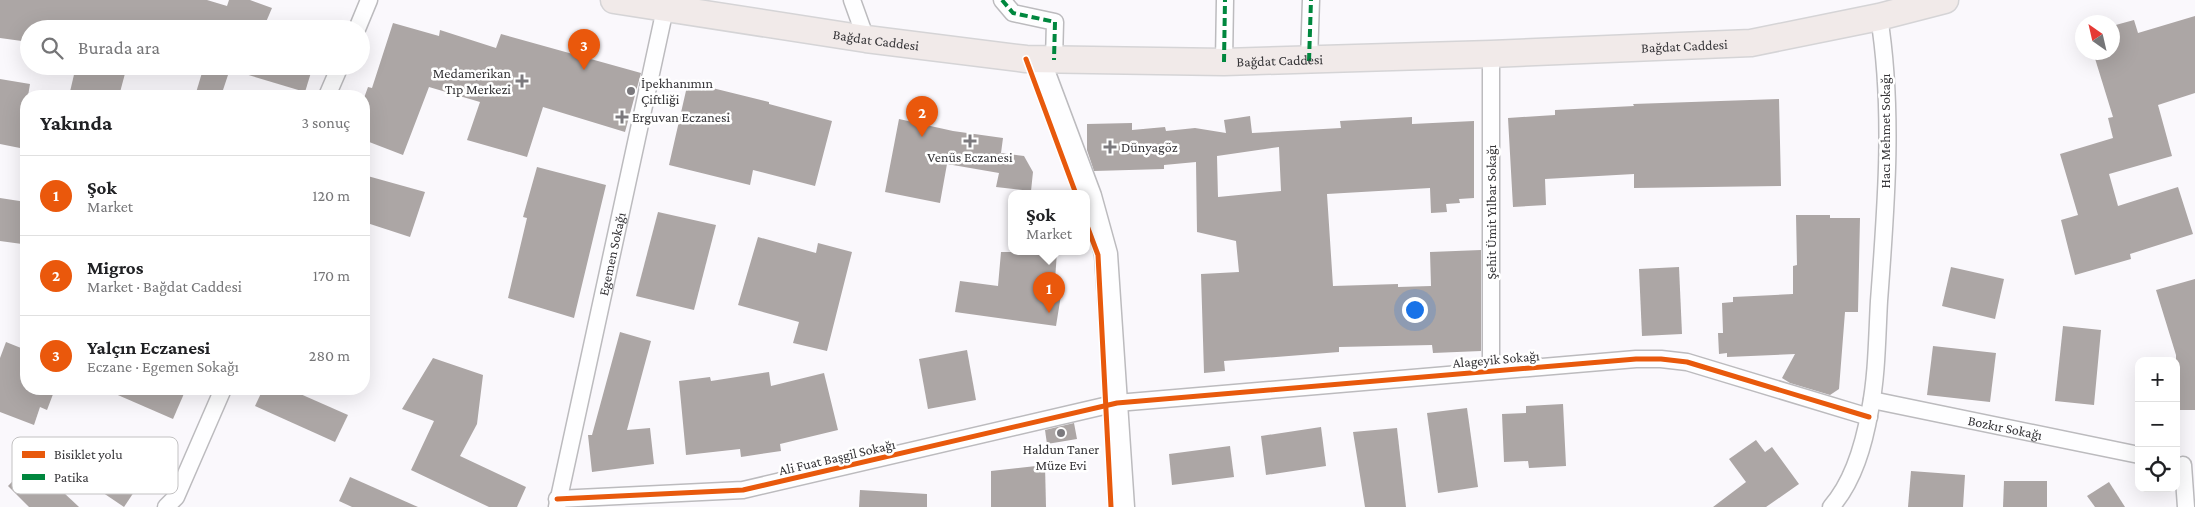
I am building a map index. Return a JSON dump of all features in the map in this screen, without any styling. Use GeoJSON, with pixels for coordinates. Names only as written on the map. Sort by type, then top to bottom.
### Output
{"type":"FeatureCollection","features":[{"type":"Feature","properties":{"kind":"main road","name":"Bağdat Caddesi"},"geometry":{"type":"LineString","coordinates":[[614,0],[859,37],[1046,60],[1224,62],[1309,61],[1751,43],[1878,8],[1945,0]]}},
{"type":"Feature","properties":{"kind":"street"},"geometry":{"type":"LineString","coordinates":[[360,20],[369,0]]}},
{"type":"Feature","properties":{"kind":"street"},"geometry":{"type":"LineString","coordinates":[[842,0],[859,37]]}},
{"type":"Feature","properties":{"kind":"street"},"geometry":{"type":"LineString","coordinates":[[852,0],[859,37]]}},
{"type":"Feature","properties":{"kind":"street"},"geometry":{"type":"LineString","coordinates":[[1002,0],[1013,13],[1055,22],[1046,60],[1088,190]]}},
{"type":"Feature","properties":{"kind":"street"},"geometry":{"type":"LineString","coordinates":[[1224,62],[1225,0]]}},
{"type":"Feature","properties":{"kind":"street"},"geometry":{"type":"LineString","coordinates":[[1309,61],[1311,0]]}},
{"type":"Feature","properties":{"kind":"street","name":"Hacı Mehmet Sokağı"},"geometry":{"type":"LineString","coordinates":[[1831,507],[1852,475],[1872,400],[1884,245],[1886,95],[1878,8]]}},
{"type":"Feature","properties":{"kind":"street","name":"Egemen Sokağı"},"geometry":{"type":"LineString","coordinates":[[557,503],[665,9]]}},
{"type":"Feature","properties":{"kind":"street","name":"Şehit Ümit Yılbar Sokağı"},"geometry":{"type":"LineString","coordinates":[[1491,54],[1491,371]]}},
{"type":"Feature","properties":{"kind":"street"},"geometry":{"type":"LineString","coordinates":[[330,90],[336,75]]}},
{"type":"Feature","properties":{"kind":"street"},"geometry":{"type":"LineString","coordinates":[[1090,196],[1106,254],[1123,507]]}},
{"type":"Feature","properties":{"kind":"street","name":"Alageyik Sokağı"},"geometry":{"type":"LineString","coordinates":[[1117,403],[1636,359],[1672,360],[1692,364],[1869,417]]}},
{"type":"Feature","properties":{"kind":"street"},"geometry":{"type":"LineString","coordinates":[[178,492],[220,395]]}},
{"type":"Feature","properties":{"kind":"street","name":"Bozkır Sokağı"},"geometry":{"type":"LineString","coordinates":[[1872,400],[2135,454]]}},
{"type":"Feature","properties":{"kind":"street","name":"Ali Fuat Başgil Sokağı"},"geometry":{"type":"LineString","coordinates":[[557,503],[743,490],[1117,403]]}},
{"type":"Feature","properties":{"kind":"street"},"geometry":{"type":"LineString","coordinates":[[2185,464],[2186,507]]}},
{"type":"Feature","properties":{"kind":"street"},"geometry":{"type":"LineString","coordinates":[[166,507],[177,494]]}},
{"type":"Feature","properties":{"kind":"building"},"geometry":{"type":"Polygon","coordinates":[[[0,0],[207,0],[227,6],[229,0],[250,0],[272,8],[267,20],[20,20],[20,41],[0,38],[0,0]]]}},
{"type":"Feature","properties":{"kind":"building"},"geometry":{"type":"Polygon","coordinates":[[[2195,16],[2195,93],[2158,105],[2172,156],[2109,174],[2118,206],[2178,187],[2193,234],[2130,254],[2131,259],[2075,275],[2061,220],[2078,215],[2060,154],[2113,138],[2108,118],[2113,117],[2095,60],[2120,60],[2120,24],[2134,20],[2138,33],[2195,16]]]}},
{"type":"Feature","properties":{"kind":"building"},"geometry":{"type":"Polygon","coordinates":[[[393,23],[439,36],[440,30],[496,48],[501,34],[641,73],[625,132],[543,107],[527,157],[467,140],[480,102],[429,87],[403,155],[370,142],[370,90],[367,90],[368,87],[372,88],[393,23]]]}},
{"type":"Feature","properties":{"kind":"building"},"geometry":{"type":"Polygon","coordinates":[[[74,75],[125,75],[121,90],[70,90],[74,75]]]}},
{"type":"Feature","properties":{"kind":"building"},"geometry":{"type":"Polygon","coordinates":[[[201,75],[228,75],[223,90],[197,90],[201,75]]]}},
{"type":"Feature","properties":{"kind":"building"},"geometry":{"type":"Polygon","coordinates":[[[249,75],[310,75],[306,90],[298,90],[249,75]]]}},
{"type":"Feature","properties":{"kind":"building"},"geometry":{"type":"Polygon","coordinates":[[[0,79],[30,84],[29,90],[20,90],[20,148],[0,144],[0,79]]]}},
{"type":"Feature","properties":{"kind":"building"},"geometry":{"type":"Polygon","coordinates":[[[688,82],[769,102],[769,104],[832,121],[815,186],[753,170],[750,185],[669,165],[688,82]]]}},
{"type":"Feature","properties":{"kind":"building"},"geometry":{"type":"Polygon","coordinates":[[[1779,99],[1781,186],[1634,188],[1634,174],[1545,179],[1546,205],[1513,207],[1508,118],[1555,115],[1555,110],[1634,106],[1633,104],[1779,99]]]}},
{"type":"Feature","properties":{"kind":"building"},"geometry":{"type":"Polygon","coordinates":[[[1250,116],[1252,133],[1341,128],[1340,121],[1412,117],[1412,124],[1474,121],[1474,198],[1459,199],[1460,203],[1446,204],[1447,212],[1431,213],[1430,188],[1327,194],[1333,286],[1398,284],[1398,287],[1431,286],[1430,252],[1481,250],[1481,351],[1433,353],[1432,345],[1339,347],[1339,352],[1224,361],[1225,371],[1204,373],[1201,274],[1239,272],[1236,241],[1197,232],[1196,162],[1164,165],[1164,169],[1094,171],[1087,150],[1087,124],[1132,123],[1132,130],[1165,127],[1166,131],[1195,128],[1226,133],[1224,120],[1250,116]],[[1279,147],[1217,156],[1218,197],[1281,191],[1279,147]]]}},
{"type":"Feature","properties":{"kind":"building"},"geometry":{"type":"Polygon","coordinates":[[[899,119],[953,131],[1003,138],[1001,153],[1024,156],[1033,172],[1031,190],[1022,190],[996,187],[999,173],[947,164],[940,203],[885,192],[899,119]]]}},
{"type":"Feature","properties":{"kind":"building"},"geometry":{"type":"Polygon","coordinates":[[[537,167],[606,185],[574,318],[508,298],[527,218],[523,217],[537,167]]]}},
{"type":"Feature","properties":{"kind":"building"},"geometry":{"type":"Polygon","coordinates":[[[370,177],[425,192],[410,237],[370,224],[370,177]]]}},
{"type":"Feature","properties":{"kind":"building"},"geometry":{"type":"Polygon","coordinates":[[[0,198],[20,201],[20,244],[0,241],[0,198]]]}},
{"type":"Feature","properties":{"kind":"building"},"geometry":{"type":"Polygon","coordinates":[[[658,212],[716,225],[694,310],[636,296],[658,212]]]}},
{"type":"Feature","properties":{"kind":"building"},"geometry":{"type":"Polygon","coordinates":[[[1796,215],[1830,215],[1830,218],[1860,218],[1858,312],[1845,312],[1839,389],[1830,395],[1790,383],[1782,378],[1795,354],[1727,357],[1727,353],[1719,354],[1718,333],[1723,333],[1722,303],[1733,302],[1733,297],[1793,294],[1793,266],[1797,265],[1796,215]]]}},
{"type":"Feature","properties":{"kind":"building"},"geometry":{"type":"Polygon","coordinates":[[[758,237],[816,253],[818,243],[852,252],[827,351],[793,343],[799,322],[738,305],[758,237]]]}},
{"type":"Feature","properties":{"kind":"building"},"geometry":{"type":"Polygon","coordinates":[[[1001,252],[1008,252],[1008,255],[1057,255],[1054,294],[1061,295],[1056,326],[955,312],[960,281],[998,286],[1001,252]]]}},
{"type":"Feature","properties":{"kind":"building"},"geometry":{"type":"Polygon","coordinates":[[[1679,267],[1682,334],[1642,336],[1639,269],[1679,267]]]}},
{"type":"Feature","properties":{"kind":"building"},"geometry":{"type":"Polygon","coordinates":[[[1951,267],[2004,279],[1995,319],[1942,306],[1951,267]]]}},
{"type":"Feature","properties":{"kind":"building"},"geometry":{"type":"Polygon","coordinates":[[[2195,279],[2195,410],[2180,410],[2180,357],[2176,357],[2156,290],[2195,279]]]}},
{"type":"Feature","properties":{"kind":"building"},"geometry":{"type":"Polygon","coordinates":[[[2063,326],[2101,330],[2094,405],[2055,401],[2063,326]]]}},
{"type":"Feature","properties":{"kind":"building"},"geometry":{"type":"Polygon","coordinates":[[[620,332],[651,341],[627,430],[650,428],[654,464],[592,472],[588,435],[592,435],[620,332]]]}},
{"type":"Feature","properties":{"kind":"building"},"geometry":{"type":"Polygon","coordinates":[[[6,342],[20,348],[20,395],[53,395],[47,410],[40,407],[34,425],[0,412],[0,358],[6,342]]]}},
{"type":"Feature","properties":{"kind":"building"},"geometry":{"type":"Polygon","coordinates":[[[1933,346],[1996,353],[1990,402],[1927,395],[1933,346]]]}},
{"type":"Feature","properties":{"kind":"building"},"geometry":{"type":"Polygon","coordinates":[[[967,350],[976,400],[928,409],[919,359],[967,350]]]}},
{"type":"Feature","properties":{"kind":"building"},"geometry":{"type":"Polygon","coordinates":[[[433,358],[483,375],[477,424],[460,456],[526,487],[517,507],[489,507],[411,470],[434,421],[402,409],[433,358]]]}},
{"type":"Feature","properties":{"kind":"building"},"geometry":{"type":"Polygon","coordinates":[[[769,372],[771,386],[824,373],[838,430],[780,444],[781,451],[741,457],[740,449],[686,455],[679,381],[710,377],[711,381],[769,372]]]}},
{"type":"Feature","properties":{"kind":"building"},"geometry":{"type":"Polygon","coordinates":[[[118,395],[183,395],[173,419],[118,395]]]}},
{"type":"Feature","properties":{"kind":"building"},"geometry":{"type":"Polygon","coordinates":[[[260,395],[303,395],[348,415],[335,442],[255,406],[260,395]]]}},
{"type":"Feature","properties":{"kind":"building"},"geometry":{"type":"Polygon","coordinates":[[[1563,404],[1566,466],[1529,468],[1528,461],[1504,462],[1502,414],[1526,413],[1526,406],[1563,404]]]}},
{"type":"Feature","properties":{"kind":"building"},"geometry":{"type":"Polygon","coordinates":[[[1467,408],[1478,487],[1438,493],[1427,413],[1467,408]]]}},
{"type":"Feature","properties":{"kind":"building","name":"Haldun Taner Müze Evi"},"geometry":{"type":"Polygon","coordinates":[[[1074,423],[1077,439],[1047,444],[1045,430],[1074,423]]]}},
{"type":"Feature","properties":{"kind":"building"},"geometry":{"type":"Polygon","coordinates":[[[1321,427],[1326,466],[1266,475],[1261,436],[1321,427]]]}},
{"type":"Feature","properties":{"kind":"building"},"geometry":{"type":"Polygon","coordinates":[[[1397,428],[1406,507],[1365,507],[1353,432],[1397,428]]]}},
{"type":"Feature","properties":{"kind":"building"},"geometry":{"type":"Polygon","coordinates":[[[1756,440],[1765,452],[1772,447],[1799,484],[1766,507],[1713,507],[1746,482],[1729,459],[1756,440]]]}},
{"type":"Feature","properties":{"kind":"building"},"geometry":{"type":"Polygon","coordinates":[[[1230,446],[1234,477],[1172,485],[1169,454],[1230,446]]]}},
{"type":"Feature","properties":{"kind":"building"},"geometry":{"type":"Polygon","coordinates":[[[1045,465],[1046,507],[991,507],[991,471],[1045,465]]]}},
{"type":"Feature","properties":{"kind":"building"},"geometry":{"type":"Polygon","coordinates":[[[1911,471],[1965,475],[1963,507],[1908,507],[1911,471]]]}},
{"type":"Feature","properties":{"kind":"building"},"geometry":{"type":"Polygon","coordinates":[[[350,477],[418,507],[352,507],[339,501],[350,477]]]}},
{"type":"Feature","properties":{"kind":"building"},"geometry":{"type":"Polygon","coordinates":[[[2004,481],[2047,481],[2047,507],[2003,507],[2004,481]]]}},
{"type":"Feature","properties":{"kind":"building"},"geometry":{"type":"Polygon","coordinates":[[[12,482],[12,490],[8,486],[12,482]]]}},
{"type":"Feature","properties":{"kind":"building"},"geometry":{"type":"Polygon","coordinates":[[[2109,482],[2125,507],[2095,507],[2087,496],[2109,482]]]}},
{"type":"Feature","properties":{"kind":"building"},"geometry":{"type":"Polygon","coordinates":[[[860,490],[927,494],[927,507],[859,507],[860,490]]]}},
{"type":"Feature","properties":{"kind":"building"},"geometry":{"type":"Polygon","coordinates":[[[16,494],[65,494],[79,507],[29,507],[16,494]]]}},
{"type":"Feature","properties":{"kind":"building"},"geometry":{"type":"Polygon","coordinates":[[[105,494],[133,494],[124,507],[105,494]]]}},
{"type":"Feature","properties":{"kind":"marked path"},"geometry":{"type":"LineString","coordinates":[[1002,0],[1013,13],[1055,22],[1054,60]]}},
{"type":"Feature","properties":{"kind":"marked path"},"geometry":{"type":"LineString","coordinates":[[1224,62],[1225,0]]}},
{"type":"Feature","properties":{"kind":"marked path"},"geometry":{"type":"LineString","coordinates":[[1309,61],[1311,0]]}},
{"type":"Feature","properties":{"kind":"cycle path"},"geometry":{"type":"LineString","coordinates":[[1026,59],[1075,190]]}},
{"type":"Feature","properties":{"kind":"cycle path"},"geometry":{"type":"LineString","coordinates":[[1090,234],[1098,255],[1111,507]]}},
{"type":"Feature","properties":{"kind":"cycle path"},"geometry":{"type":"LineString","coordinates":[[557,499],[743,490],[1117,403],[1636,359],[1687,362],[1869,417]]}},
{"type":"Feature","properties":{"kind":"place","name":"Yalçın Eczanesi"},"geometry":{"type":"Point","coordinates":[584,70]}},
{"type":"Feature","properties":{"kind":"place","name":"Medamerikan Tıp Merkezi"},"geometry":{"type":"Point","coordinates":[522,81]}},
{"type":"Feature","properties":{"kind":"place","name":"İpekhanımın Çiftliği"},"geometry":{"type":"Point","coordinates":[631,91]}},
{"type":"Feature","properties":{"kind":"place","name":"Erguvan Eczanesi"},"geometry":{"type":"Point","coordinates":[622,117]}},
{"type":"Feature","properties":{"kind":"place","name":"Migros"},"geometry":{"type":"Point","coordinates":[922,137]}},
{"type":"Feature","properties":{"kind":"place","name":"Venüs Eczanesi"},"geometry":{"type":"Point","coordinates":[970,141]}},
{"type":"Feature","properties":{"kind":"place","name":"Dünyagöz"},"geometry":{"type":"Point","coordinates":[1110,147]}},
{"type":"Feature","properties":{"kind":"place","name":"Şok"},"geometry":{"type":"Point","coordinates":[1049,313]}},
{"type":"Feature","properties":{"kind":"place","name":"Haldun Taner Müze Evi"},"geometry":{"type":"Point","coordinates":[1061,433]}}]}
